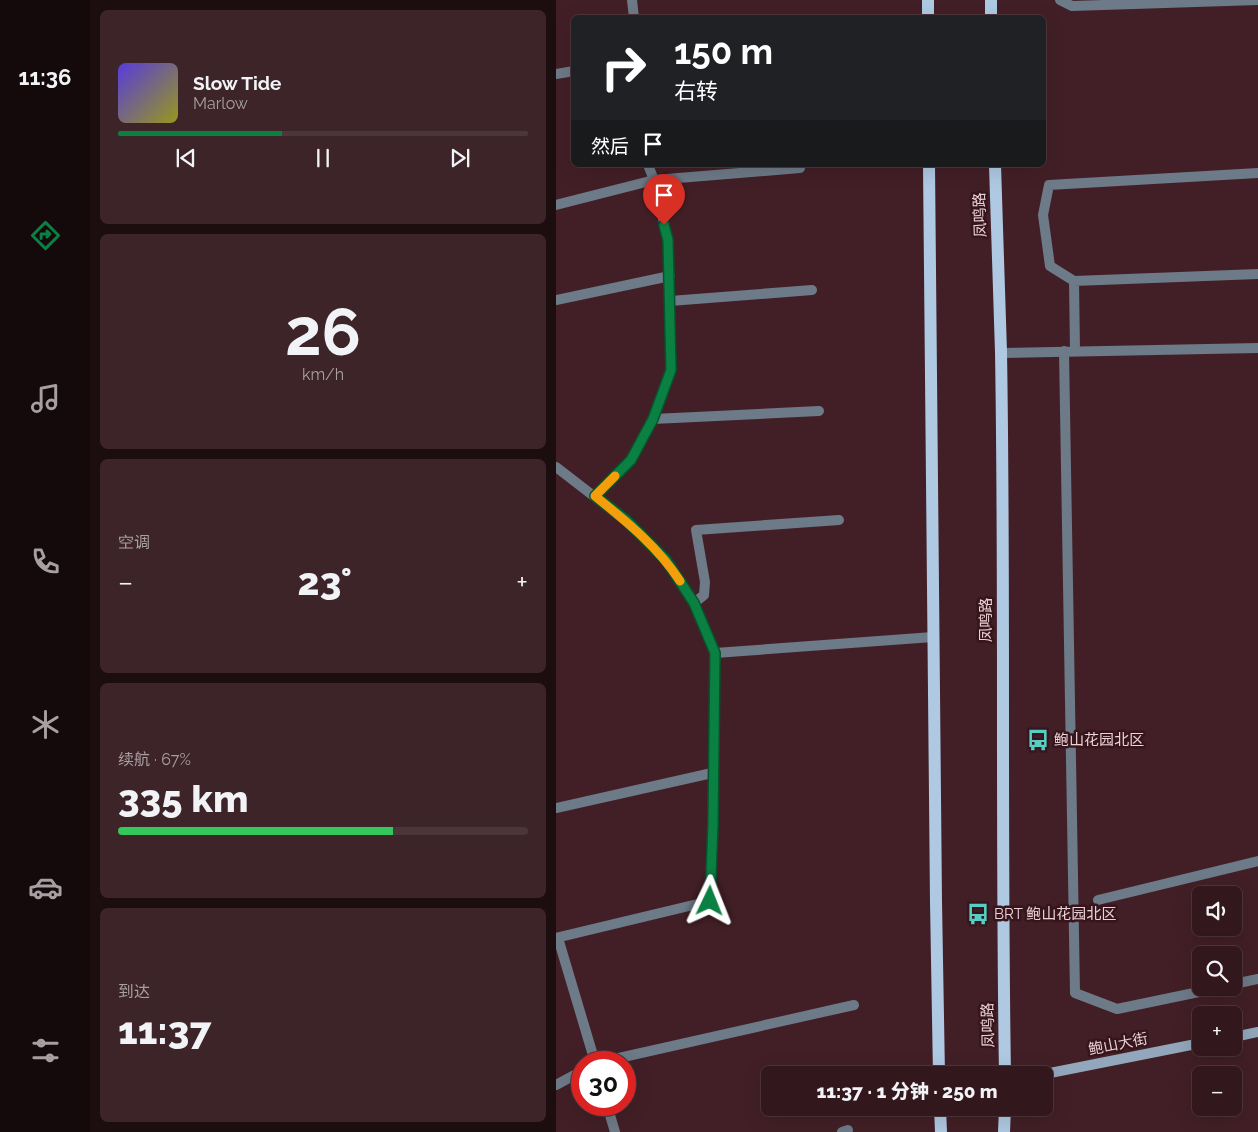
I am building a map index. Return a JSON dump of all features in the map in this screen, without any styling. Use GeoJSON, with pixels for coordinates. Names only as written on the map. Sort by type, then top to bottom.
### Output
{"type":"FeatureCollection","features":[{"type":"Feature","properties":{"kind":"main road"},"geometry":{"type":"LineString","coordinates":[[928,0],[928,15]]}},
{"type":"Feature","properties":{"kind":"main road"},"geometry":{"type":"LineString","coordinates":[[991,0],[991,15]]}},
{"type":"Feature","properties":{"kind":"main road"},"geometry":{"type":"LineString","coordinates":[[929,167],[939,1066]]}},
{"type":"Feature","properties":{"kind":"main road","name":"凤鸣路"},"geometry":{"type":"LineString","coordinates":[[995,167],[1000,353],[1004,767],[1002,907],[1006,1066]]}},
{"type":"Feature","properties":{"kind":"main road"},"geometry":{"type":"LineString","coordinates":[[940,1116],[941,1132]]}},
{"type":"Feature","properties":{"kind":"main road"},"geometry":{"type":"LineString","coordinates":[[1004,1132],[1005,1116]]}},
{"type":"Feature","properties":{"kind":"street"},"geometry":{"type":"LineString","coordinates":[[632,0],[634,15]]}},
{"type":"Feature","properties":{"kind":"street"},"geometry":{"type":"LineString","coordinates":[[1060,0],[1072,6],[1258,0]]}},
{"type":"Feature","properties":{"kind":"street"},"geometry":{"type":"LineString","coordinates":[[556,74],[571,72]]}},
{"type":"Feature","properties":{"kind":"street"},"geometry":{"type":"LineString","coordinates":[[595,496],[631,460],[653,419],[671,370],[668,240],[654,180],[649,167]]}},
{"type":"Feature","properties":{"kind":"street"},"geometry":{"type":"LineString","coordinates":[[556,205],[654,180],[800,168]]}},
{"type":"Feature","properties":{"kind":"street"},"geometry":{"type":"LineString","coordinates":[[1258,173],[1049,185],[1043,215],[1050,266],[1074,281],[1258,274]]}},
{"type":"Feature","properties":{"kind":"street"},"geometry":{"type":"LineString","coordinates":[[556,300],[670,276]]}},
{"type":"Feature","properties":{"kind":"street"},"geometry":{"type":"LineString","coordinates":[[1074,281],[1075,351]]}},
{"type":"Feature","properties":{"kind":"street"},"geometry":{"type":"LineString","coordinates":[[670,302],[812,290]]}},
{"type":"Feature","properties":{"kind":"street"},"geometry":{"type":"LineString","coordinates":[[1000,353],[1258,348]]}},
{"type":"Feature","properties":{"kind":"street"},"geometry":{"type":"LineString","coordinates":[[1064,351],[1075,993],[1117,1009],[1192,993]]}},
{"type":"Feature","properties":{"kind":"street"},"geometry":{"type":"LineString","coordinates":[[653,419],[819,411]]}},
{"type":"Feature","properties":{"kind":"street"},"geometry":{"type":"LineString","coordinates":[[556,467],[626,520],[666,560],[694,603],[715,653],[710,901],[557,938],[592,1051]]}},
{"type":"Feature","properties":{"kind":"street"},"geometry":{"type":"LineString","coordinates":[[694,603],[704,595],[705,582],[696,530],[839,520]]}},
{"type":"Feature","properties":{"kind":"street"},"geometry":{"type":"LineString","coordinates":[[715,653],[933,637]]}},
{"type":"Feature","properties":{"kind":"street"},"geometry":{"type":"LineString","coordinates":[[556,808],[712,773]]}},
{"type":"Feature","properties":{"kind":"street"},"geometry":{"type":"LineString","coordinates":[[1098,900],[1258,861]]}},
{"type":"Feature","properties":{"kind":"street"},"geometry":{"type":"LineString","coordinates":[[1242,982],[1258,979]]}},
{"type":"Feature","properties":{"kind":"street"},"geometry":{"type":"LineString","coordinates":[[636,1054],[854,1005]]}},
{"type":"Feature","properties":{"kind":"street"},"geometry":{"type":"LineString","coordinates":[[1242,1035],[1258,1032]]}},
{"type":"Feature","properties":{"kind":"street","name":"鲍山大街"},"geometry":{"type":"LineString","coordinates":[[1053,1072],[1192,1045]]}},
{"type":"Feature","properties":{"kind":"street"},"geometry":{"type":"LineString","coordinates":[[556,1085],[571,1077]]}},
{"type":"Feature","properties":{"kind":"street"},"geometry":{"type":"LineString","coordinates":[[610,1116],[615,1132]]}},
{"type":"Feature","properties":{"kind":"slow traffic"},"geometry":{"type":"LineString","coordinates":[[615,476],[595,496],[626,520],[666,560],[680,581]]}},
{"type":"Feature","properties":{"kind":"place","name":"鲍山花园北区"},"geometry":{"type":"Point","coordinates":[1038,740]}},
{"type":"Feature","properties":{"kind":"place","name":"BRT 鲍山花园北区"},"geometry":{"type":"Point","coordinates":[978,914]}},
{"type":"Feature","properties":{"kind":"route"},"geometry":{"type":"LineString","coordinates":[[664,225],[668,240],[671,370],[653,419],[631,460],[595,496],[626,520],[666,560],[694,603],[715,653],[710,901]]}}]}
